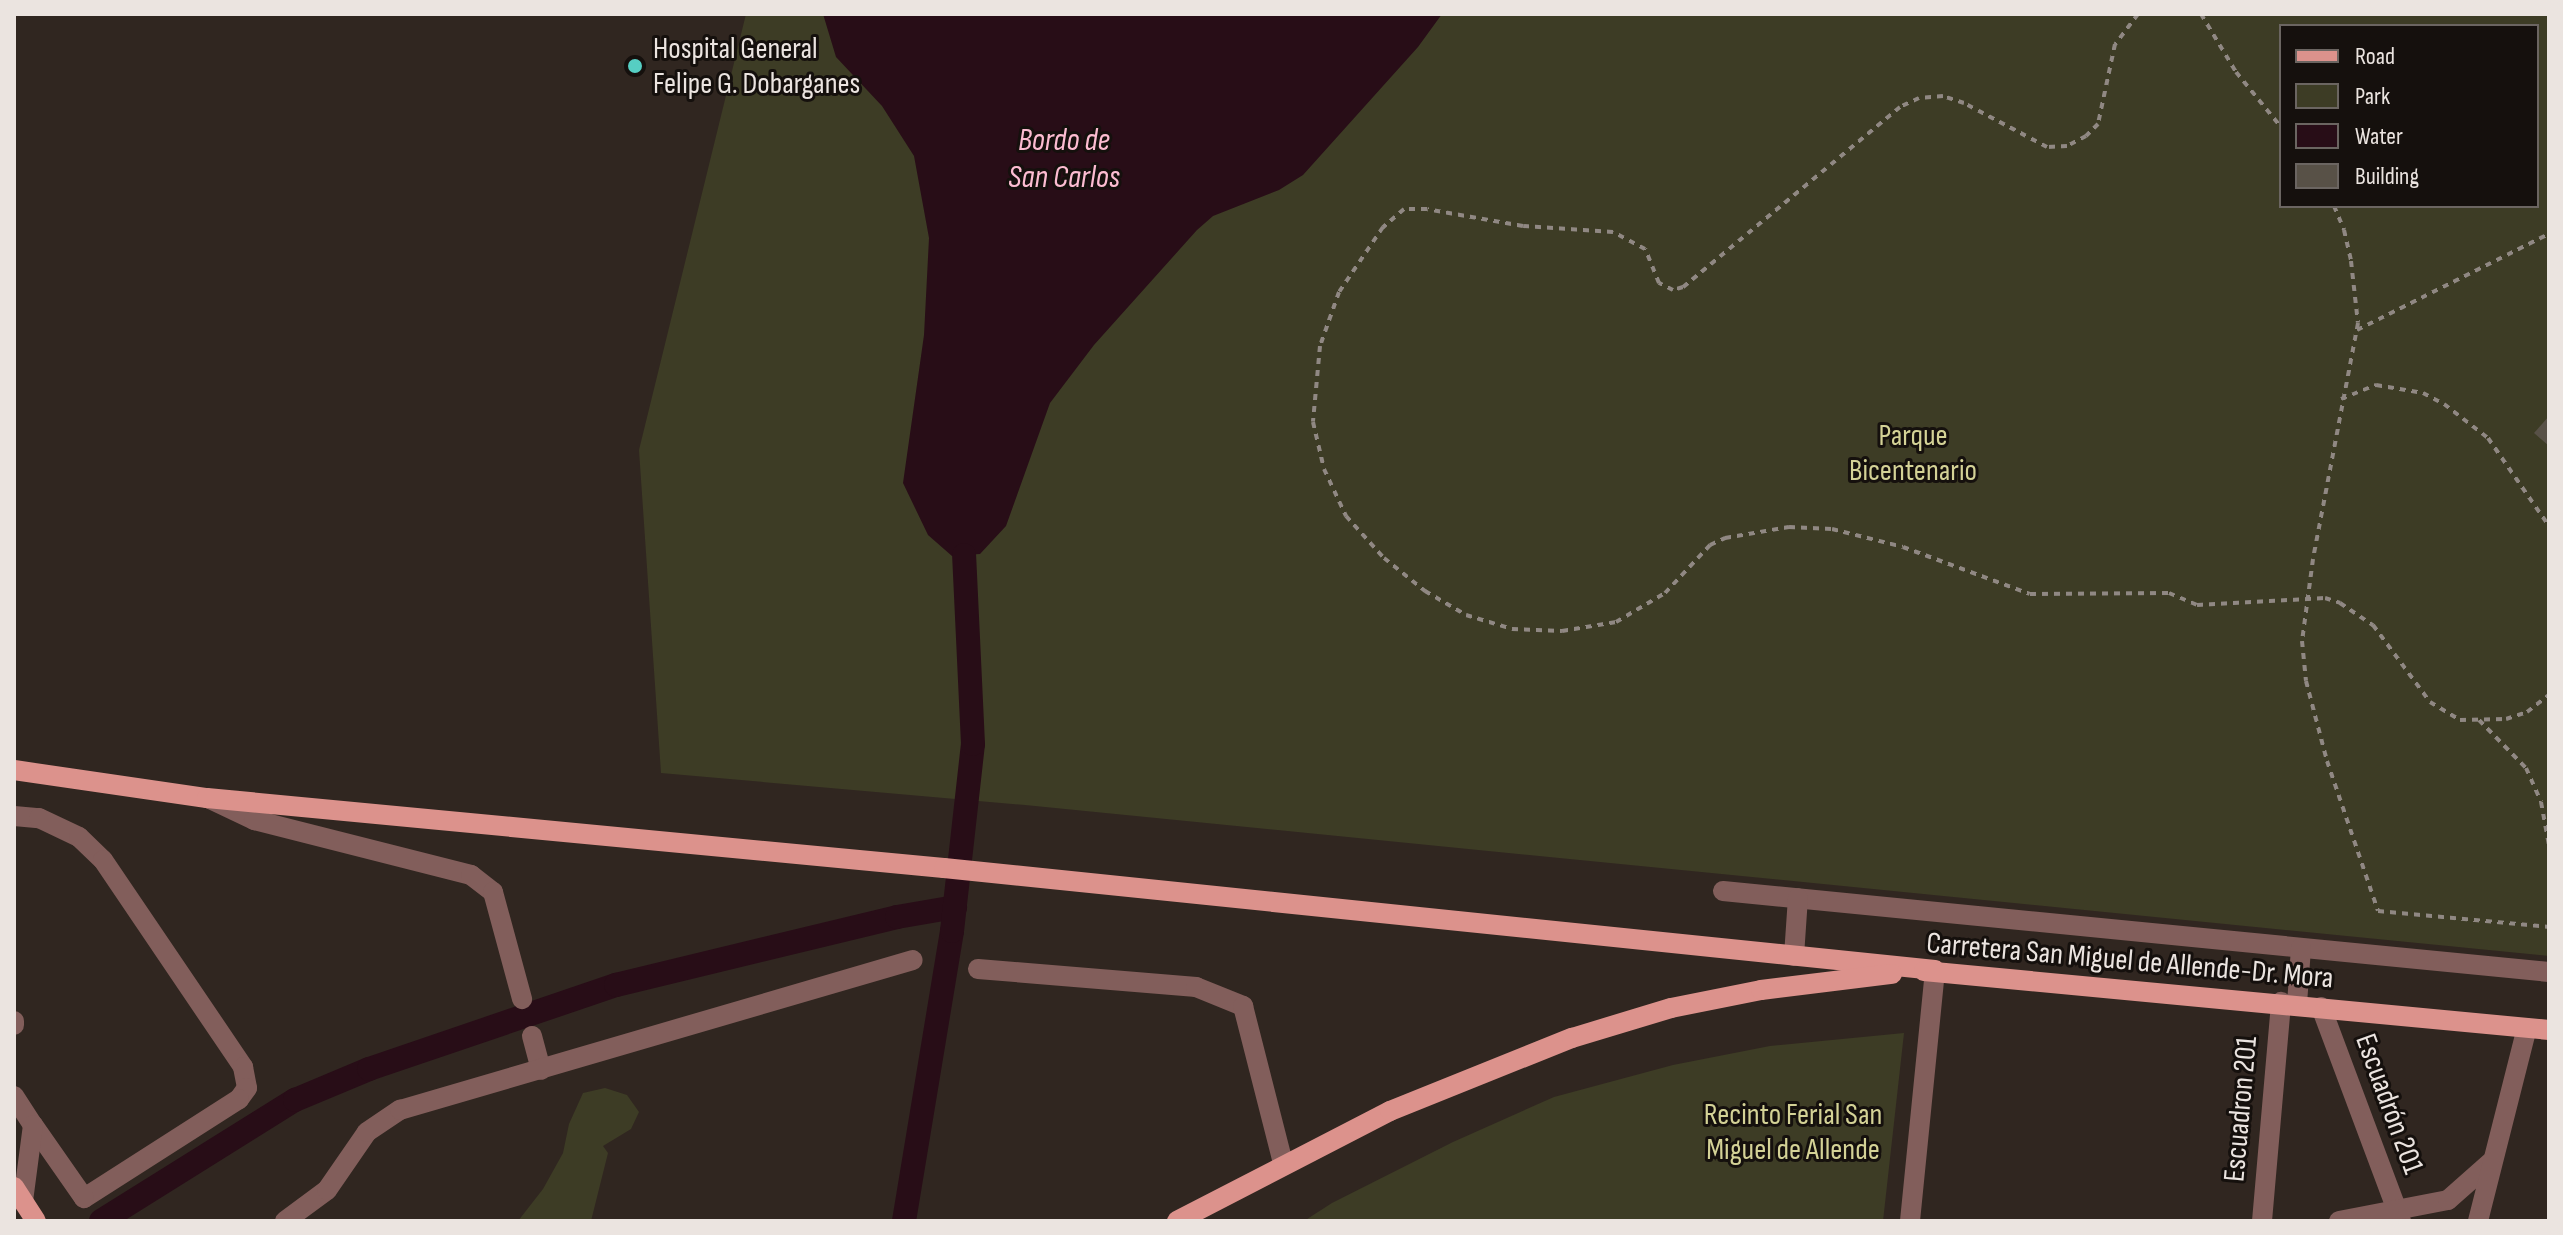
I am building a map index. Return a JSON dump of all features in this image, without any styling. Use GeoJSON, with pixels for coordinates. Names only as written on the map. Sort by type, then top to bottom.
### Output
{"type":"FeatureCollection","features":[{"type":"Feature","properties":{"kind":"main road"},"geometry":{"type":"LineString","coordinates":[[14,770],[207,798],[944,868],[1935,970]]}},
{"type":"Feature","properties":{"kind":"main road","name":"Carretera San Miguel de Allende-Dr. Mora"},"geometry":{"type":"LineString","coordinates":[[1177,1221],[1283,1163],[1390,1111],[1572,1038],[1671,1008],[1761,990],[1935,970],[2549,1030]]}},
{"type":"Feature","properties":{"kind":"main road"},"geometry":{"type":"LineString","coordinates":[[19,1194],[36,1221]]}},
{"type":"Feature","properties":{"kind":"street"},"geometry":{"type":"LineString","coordinates":[[207,798],[254,820],[471,875],[493,892],[522,999]]}},
{"type":"Feature","properties":{"kind":"street"},"geometry":{"type":"LineString","coordinates":[[14,816],[39,818],[79,837],[103,860],[243,1067],[247,1088],[239,1099],[84,1198],[14,1096]]}},
{"type":"Feature","properties":{"kind":"street"},"geometry":{"type":"LineString","coordinates":[[1723,891],[2549,972]]}},
{"type":"Feature","properties":{"kind":"street"},"geometry":{"type":"LineString","coordinates":[[1794,956],[1798,898]]}},
{"type":"Feature","properties":{"kind":"street","name":"Escuadron 201"},"geometry":{"type":"LineString","coordinates":[[2262,1221],[2289,1003],[2301,948]]}},
{"type":"Feature","properties":{"kind":"street"},"geometry":{"type":"LineString","coordinates":[[285,1221],[327,1190],[367,1132],[400,1110],[913,960]]}},
{"type":"Feature","properties":{"kind":"street"},"geometry":{"type":"LineString","coordinates":[[978,969],[1196,987],[1243,1006],[1283,1163]]}},
{"type":"Feature","properties":{"kind":"street"},"geometry":{"type":"LineString","coordinates":[[1910,1221],[1935,970]]}},
{"type":"Feature","properties":{"kind":"street","name":"Escuadrón 201"},"geometry":{"type":"LineString","coordinates":[[2321,1007],[2398,1214]]}},
{"type":"Feature","properties":{"kind":"street"},"geometry":{"type":"LineString","coordinates":[[2478,1221],[2527,1028]]}},
{"type":"Feature","properties":{"kind":"street"},"geometry":{"type":"LineString","coordinates":[[532,1036],[541,1070]]}},
{"type":"Feature","properties":{"kind":"street"},"geometry":{"type":"LineString","coordinates":[[19,1194],[33,1125]]}},
{"type":"Feature","properties":{"kind":"street"},"geometry":{"type":"LineString","coordinates":[[2339,1221],[2398,1214],[2448,1200],[2491,1162]]}},
{"type":"Feature","properties":{"kind":"path"},"geometry":{"type":"LineString","coordinates":[[2138,14],[2115,44],[2098,124],[2086,136],[2067,146],[2047,147],[1964,103],[1943,96],[1919,98],[1900,107],[1683,287],[1673,290],[1659,283],[1645,249],[1633,239],[1613,232],[1523,226],[1427,209],[1404,209],[1383,227],[1339,292],[1324,332],[1316,368],[1313,422],[1324,469],[1346,516],[1406,577],[1466,615],[1512,629],[1562,631],[1616,622],[1665,593],[1710,545],[1743,532],[1789,527],[1832,529],[1875,539],[2030,594],[2169,593],[2197,605],[2307,596],[2340,603],[2358,613],[2387,642],[2430,702],[2460,720],[2506,719],[2527,712],[2549,695]]}},
{"type":"Feature","properties":{"kind":"path"},"geometry":{"type":"LineString","coordinates":[[2201,14],[2236,72],[2279,125]]}},
{"type":"Feature","properties":{"kind":"path"},"geometry":{"type":"LineString","coordinates":[[2335,208],[2351,261],[2357,330],[2341,399],[2302,641],[2306,681],[2327,761],[2378,911],[2549,927]]}},
{"type":"Feature","properties":{"kind":"path"},"geometry":{"type":"LineString","coordinates":[[2357,330],[2549,234]]}},
{"type":"Feature","properties":{"kind":"path"},"geometry":{"type":"LineString","coordinates":[[2341,399],[2376,385],[2423,393],[2444,404],[2488,438],[2549,526]]}},
{"type":"Feature","properties":{"kind":"path"},"geometry":{"type":"LineString","coordinates":[[2479,720],[2518,755],[2526,768],[2541,802],[2549,845]]}},
{"type":"Feature","properties":{"kind":"green space","name":"Parque Bicentenario"},"geometry":{"type":"Polygon","coordinates":[[[746,14],[2549,14],[2549,956],[1025,805],[661,773],[639,450],[746,14]]]}},
{"type":"Feature","properties":{"kind":"green space","name":"Recinto Ferial San Miguel de Allende"},"geometry":{"type":"Polygon","coordinates":[[[1904,1033],[1883,1221],[1304,1221],[1332,1203],[1453,1142],[1554,1097],[1673,1065],[1770,1046],[1904,1033]]]}},
{"type":"Feature","properties":{"kind":"green space"},"geometry":{"type":"Polygon","coordinates":[[[605,1088],[627,1095],[639,1112],[631,1129],[603,1146],[608,1153],[591,1221],[518,1221],[543,1189],[563,1153],[569,1124],[583,1093],[605,1088]]]}},
{"type":"Feature","properties":{"kind":"water","name":"Bordo de San Carlos"},"geometry":{"type":"Polygon","coordinates":[[[823,14],[1442,14],[1418,47],[1303,175],[1279,190],[1213,216],[1197,230],[1094,345],[1050,403],[1006,526],[980,554],[952,556],[928,535],[903,483],[924,335],[929,238],[914,156],[882,106],[836,57],[823,14]]]}},
{"type":"Feature","properties":{"kind":"building"},"geometry":{"type":"Polygon","coordinates":[[[2549,416],[2549,446],[2534,433],[2549,416]]]}},
{"type":"Feature","properties":{"kind":"waterway"},"geometry":{"type":"LineString","coordinates":[[904,1221],[952,931],[973,744],[964,555]]}},
{"type":"Feature","properties":{"kind":"waterway"},"geometry":{"type":"LineString","coordinates":[[101,1221],[295,1100],[369,1069],[616,985],[897,917],[955,907]]}},
{"type":"Feature","properties":{"kind":"place","name":"Hospital General Felipe G. Dobarganes"},"geometry":{"type":"Point","coordinates":[635,66]}}]}
